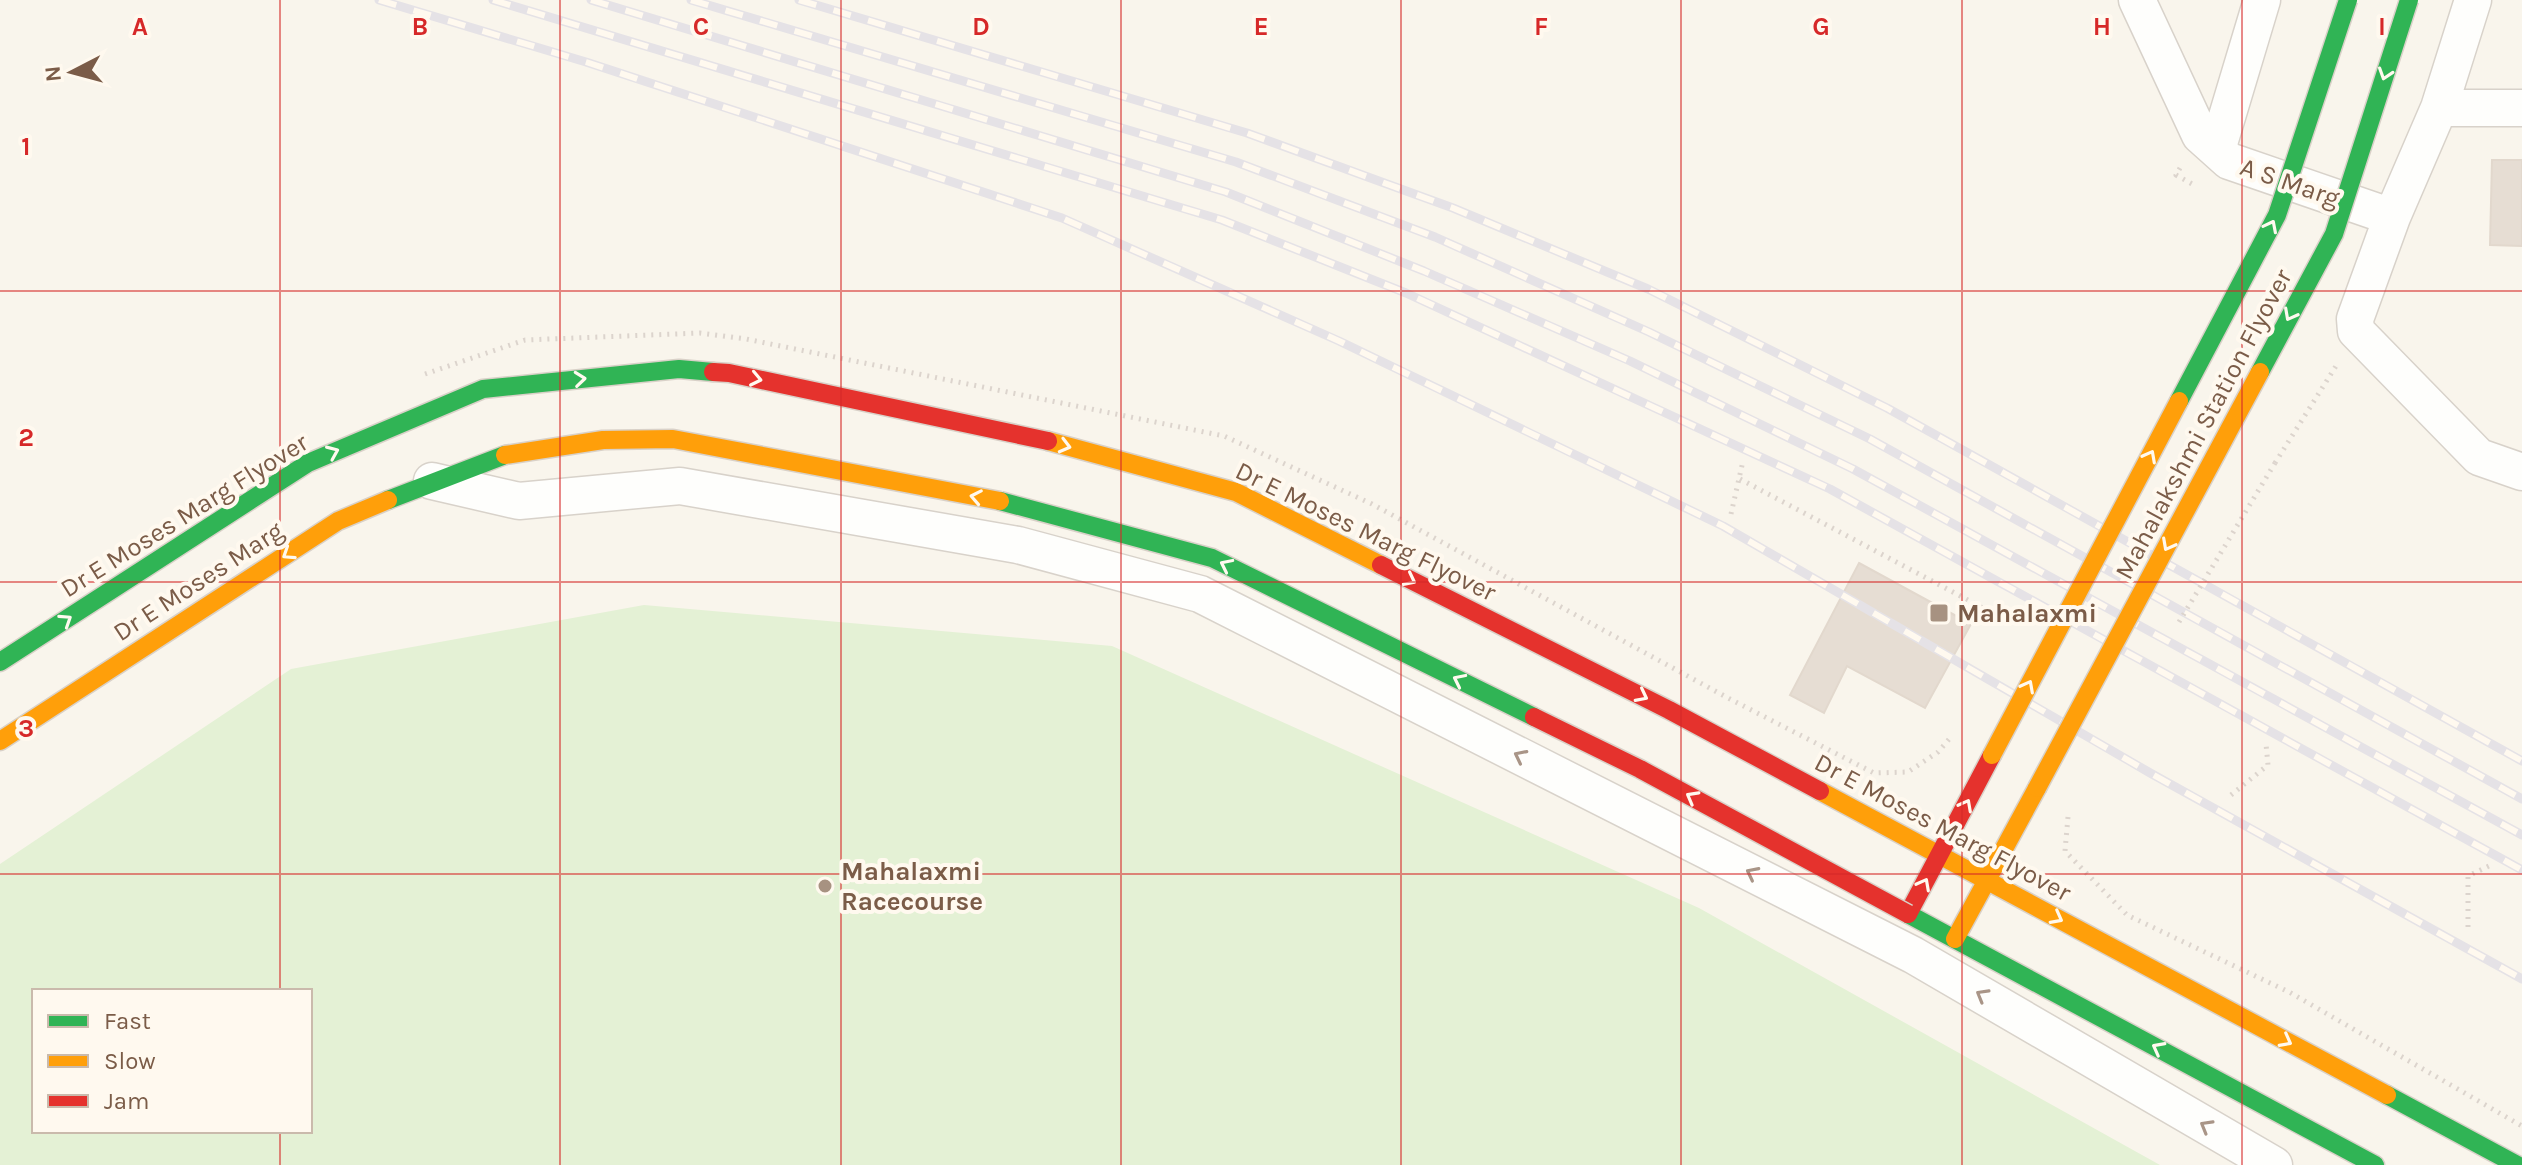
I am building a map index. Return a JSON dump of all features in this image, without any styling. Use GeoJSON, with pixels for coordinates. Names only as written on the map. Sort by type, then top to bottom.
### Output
{"type":"FeatureCollection","features":[{"type":"Feature","properties":{"kind":"main road","name":"Mahalakshmi Station Flyover"},"geometry":{"type":"LineString","coordinates":[[1908,914],[2277,215],[2348,0]]}},
{"type":"Feature","properties":{"kind":"main road","name":"Mahalakshmi Station Flyover"},"geometry":{"type":"LineString","coordinates":[[1955,939],[2334,234],[2409,0]]}},
{"type":"Feature","properties":{"kind":"main road","name":"Dr E Moses Marg Flyover"},"geometry":{"type":"LineString","coordinates":[[0,662],[308,463],[483,389],[679,369],[729,373],[1009,432],[1236,492],[1669,710],[2517,1165]]}},
{"type":"Feature","properties":{"kind":"main road"},"geometry":{"type":"LineString","coordinates":[[432,481],[505,455],[603,440],[673,439],[1025,506],[1212,558],[1640,769],[2375,1165]]}},
{"type":"Feature","properties":{"kind":"main road","name":"Dr E Moses Marg"},"geometry":{"type":"LineString","coordinates":[[0,741],[338,521],[432,481]]}},
{"type":"Feature","properties":{"kind":"street","name":"A S Marg"},"geometry":{"type":"LineString","coordinates":[[2137,0],[2200,135],[2229,161],[2392,217]]}},
{"type":"Feature","properties":{"kind":"street"},"geometry":{"type":"LineString","coordinates":[[2217,150],[2262,0]]}},
{"type":"Feature","properties":{"kind":"street"},"geometry":{"type":"LineString","coordinates":[[2473,0],[2439,108],[2392,217],[2355,319],[2356,331],[2479,457],[2522,472]]}},
{"type":"Feature","properties":{"kind":"street"},"geometry":{"type":"LineString","coordinates":[[2439,108],[2522,108]]}},
{"type":"Feature","properties":{"kind":"street"},"geometry":{"type":"LineString","coordinates":[[432,481],[519,501],[680,486],[1018,545],[1200,594],[1913,955],[2274,1165]]}},
{"type":"Feature","properties":{"kind":"path"},"geometry":{"type":"LineString","coordinates":[[425,374],[525,340],[700,333],[746,339],[1224,436],[1372,504],[1728,698],[1874,773],[1908,772],[1938,752],[1955,733]]}},
{"type":"Feature","properties":{"kind":"path"},"geometry":{"type":"LineString","coordinates":[[2176,626],[2315,402]]}},
{"type":"Feature","properties":{"kind":"path"},"geometry":{"type":"LineString","coordinates":[[1731,514],[1743,461]]}},
{"type":"Feature","properties":{"kind":"path"},"geometry":{"type":"LineString","coordinates":[[1740,479],[2013,624]]}},
{"type":"Feature","properties":{"kind":"path"},"geometry":{"type":"LineString","coordinates":[[2231,795],[2268,765],[2266,744]]}},
{"type":"Feature","properties":{"kind":"path"},"geometry":{"type":"LineString","coordinates":[[2069,803],[2065,851],[2127,915],[2289,992],[2522,1126]]}},
{"type":"Feature","properties":{"kind":"path"},"geometry":{"type":"LineString","coordinates":[[2468,927],[2468,876],[2491,865]]}},
{"type":"Feature","properties":{"kind":"green space","name":"Mahalaxmi Racecourse"},"geometry":{"type":"Polygon","coordinates":[[[644,605],[1112,646],[1699,908],[2160,1165],[0,1165],[0,864],[291,669],[644,605]]]}},
{"type":"Feature","properties":{"kind":"building"},"geometry":{"type":"Polygon","coordinates":[[[2492,160],[2522,160],[2522,246],[2490,245],[2492,160]]]}},
{"type":"Feature","properties":{"kind":"building"},"geometry":{"type":"Polygon","coordinates":[[[1859,563],[1971,624],[1925,708],[1847,666],[1824,713],[1790,695],[1859,563]]]}},
{"type":"Feature","properties":{"kind":"railway"},"geometry":{"type":"LineString","coordinates":[[379,0],[586,62],[1062,218],[1339,341],[1723,526],[2152,774],[2522,979]]}},
{"type":"Feature","properties":{"kind":"railway"},"geometry":{"type":"LineString","coordinates":[[493,0],[1222,220],[1406,293],[1830,489],[2522,870]]}},
{"type":"Feature","properties":{"kind":"railway"},"geometry":{"type":"LineString","coordinates":[[591,0],[1226,192],[1424,271],[1630,361],[1853,469],[2522,835]]}},
{"type":"Feature","properties":{"kind":"railway"},"geometry":{"type":"LineString","coordinates":[[691,0],[1236,162],[1435,237],[1649,332],[1870,439],[2522,799]]}},
{"type":"Feature","properties":{"kind":"railway"},"geometry":{"type":"LineString","coordinates":[[799,0],[1247,133],[1453,208],[1648,289],[1887,408],[2522,761]]}},
{"type":"Feature","properties":{"kind":"traffic: fast"},"geometry":{"type":"LineString","coordinates":[[2179,401],[2277,215],[2348,0]]}},
{"type":"Feature","properties":{"kind":"traffic: fast"},"geometry":{"type":"LineString","coordinates":[[2260,372],[2334,234],[2409,0]]}},
{"type":"Feature","properties":{"kind":"traffic: fast"},"geometry":{"type":"LineString","coordinates":[[0,662],[308,463],[483,389],[679,369],[713,372]]}},
{"type":"Feature","properties":{"kind":"traffic: fast"},"geometry":{"type":"LineString","coordinates":[[388,500],[505,455]]}},
{"type":"Feature","properties":{"kind":"traffic: fast"},"geometry":{"type":"LineString","coordinates":[[1000,501],[1212,558],[1534,717]]}},
{"type":"Feature","properties":{"kind":"traffic: fast"},"geometry":{"type":"LineString","coordinates":[[1908,914],[2375,1165]]}},
{"type":"Feature","properties":{"kind":"traffic: fast"},"geometry":{"type":"LineString","coordinates":[[2387,1095],[2517,1165]]}},
{"type":"Feature","properties":{"kind":"traffic: slow"},"geometry":{"type":"LineString","coordinates":[[2037,788],[2260,372]]}},
{"type":"Feature","properties":{"kind":"traffic: slow"},"geometry":{"type":"LineString","coordinates":[[1992,755],[2179,401]]}},
{"type":"Feature","properties":{"kind":"traffic: slow"},"geometry":{"type":"LineString","coordinates":[[505,455],[603,440],[673,439],[1000,501]]}},
{"type":"Feature","properties":{"kind":"traffic: slow"},"geometry":{"type":"LineString","coordinates":[[1048,441],[1236,492],[1381,565]]}},
{"type":"Feature","properties":{"kind":"traffic: slow"},"geometry":{"type":"LineString","coordinates":[[0,741],[338,521],[388,500]]}},
{"type":"Feature","properties":{"kind":"traffic: slow"},"geometry":{"type":"LineString","coordinates":[[1955,939],[2037,788]]}},
{"type":"Feature","properties":{"kind":"traffic: slow"},"geometry":{"type":"LineString","coordinates":[[1820,791],[2387,1095]]}},
{"type":"Feature","properties":{"kind":"traffic: jam"},"geometry":{"type":"LineString","coordinates":[[713,372],[1048,441]]}},
{"type":"Feature","properties":{"kind":"traffic: jam"},"geometry":{"type":"LineString","coordinates":[[1381,565],[1669,710],[1820,791]]}},
{"type":"Feature","properties":{"kind":"traffic: jam"},"geometry":{"type":"LineString","coordinates":[[1534,717],[1640,769],[1908,914]]}},
{"type":"Feature","properties":{"kind":"traffic: jam"},"geometry":{"type":"LineString","coordinates":[[1908,914],[1992,755]]}},
{"type":"Feature","properties":{"kind":"place","name":"Mahalaxmi"},"geometry":{"type":"Point","coordinates":[1939,613]}},
{"type":"Feature","properties":{"kind":"place","name":"Mahalaxmi Racecourse"},"geometry":{"type":"Point","coordinates":[825,886]}}]}
